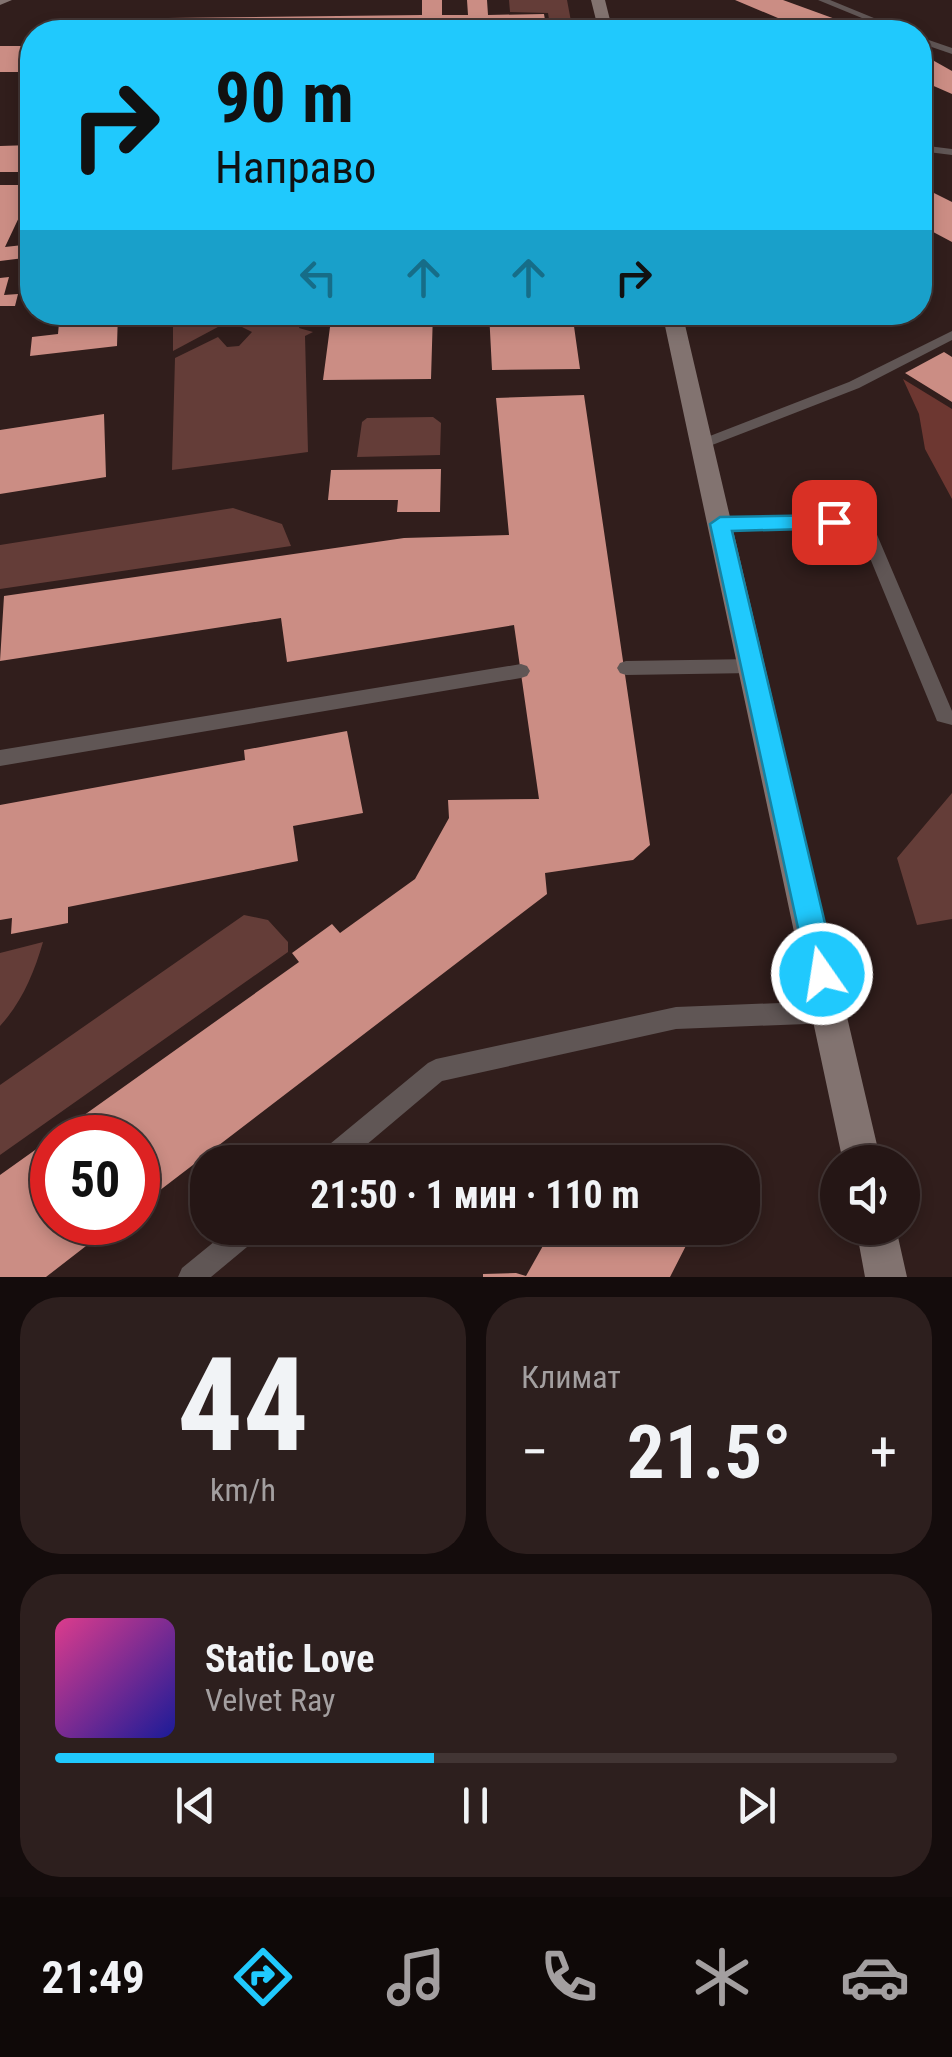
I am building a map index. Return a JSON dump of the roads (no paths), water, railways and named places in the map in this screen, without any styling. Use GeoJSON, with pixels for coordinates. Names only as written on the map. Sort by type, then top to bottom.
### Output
{"type":"FeatureCollection","features":[{"type":"Feature","properties":{"kind":"main road"},"geometry":{"type":"LineString","coordinates":[[675,325],[858,1145]]}},
{"type":"Feature","properties":{"kind":"main road"},"geometry":{"type":"LineString","coordinates":[[879,1245],[886,1277]]}},
{"type":"Feature","properties":{"kind":"lane"},"geometry":{"type":"LineString","coordinates":[[822,0],[873,20]]}},
{"type":"Feature","properties":{"kind":"lane"},"geometry":{"type":"LineString","coordinates":[[702,444],[854,385],[952,335]]}},
{"type":"Feature","properties":{"kind":"lane"},"geometry":{"type":"LineString","coordinates":[[720,524],[864,523],[944,716],[952,718]]}},
{"type":"Feature","properties":{"kind":"lane"},"geometry":{"type":"LineString","coordinates":[[626,668],[753,666]]}},
{"type":"Feature","properties":{"kind":"lane"},"geometry":{"type":"LineString","coordinates":[[0,758],[521,671]]}},
{"type":"Feature","properties":{"kind":"lane"},"geometry":{"type":"LineString","coordinates":[[348,1145],[436,1071],[676,1018],[831,1012]]}},
{"type":"Feature","properties":{"kind":"lane"},"geometry":{"type":"LineString","coordinates":[[192,1277],[230,1245]]}}]}
